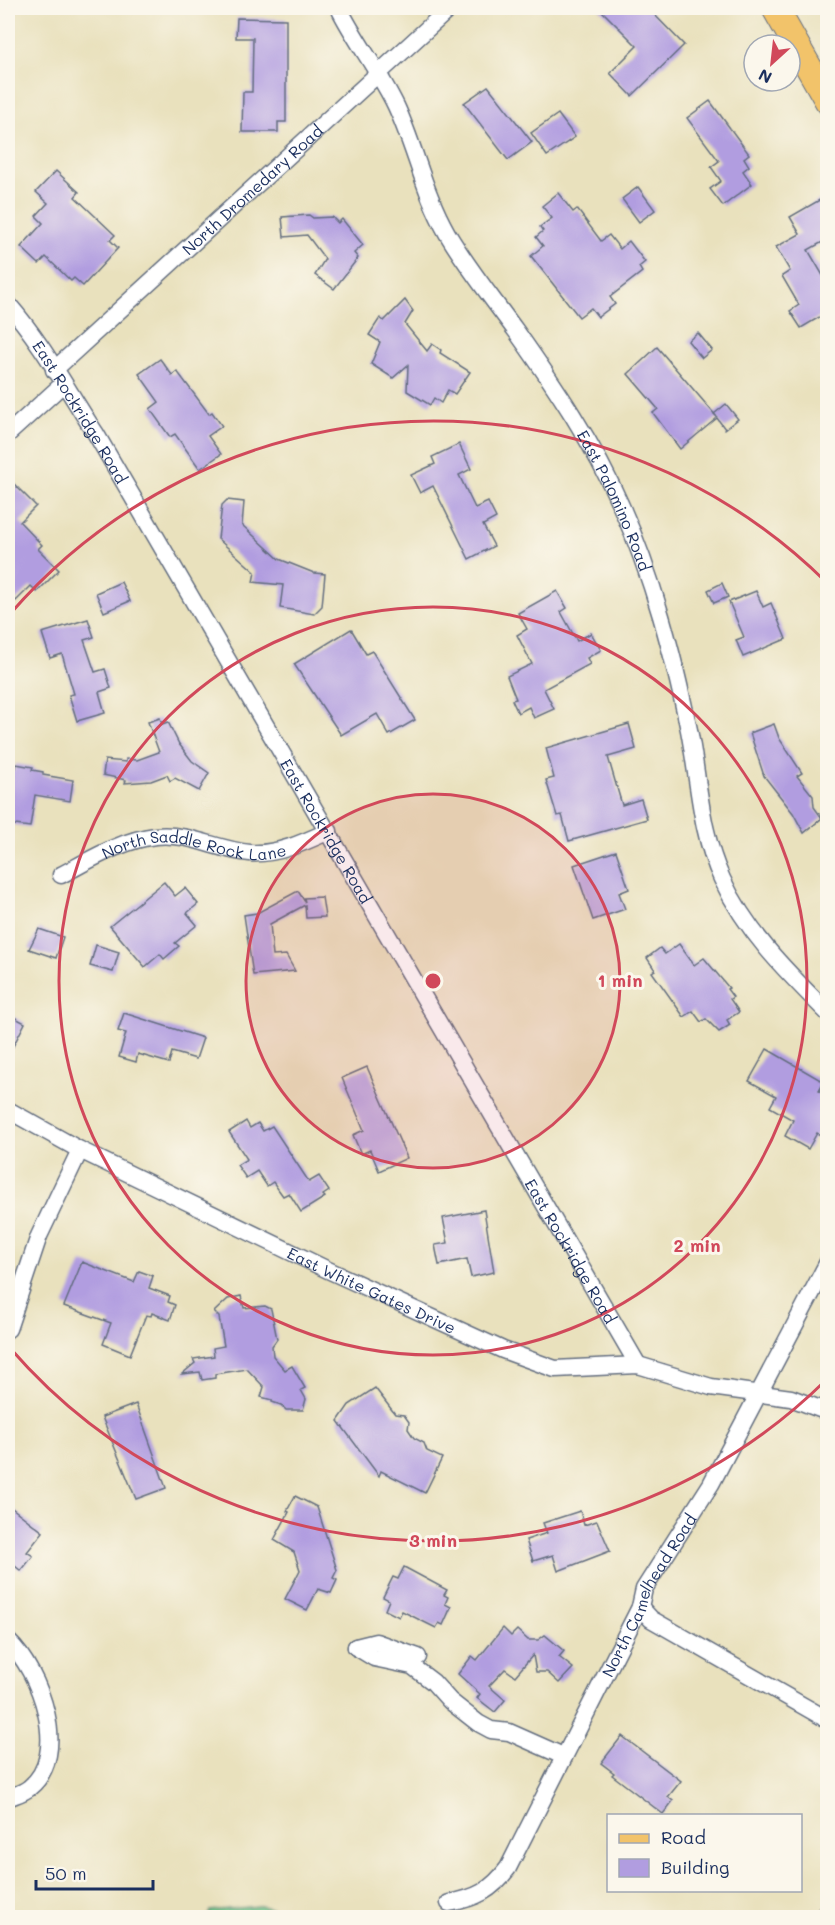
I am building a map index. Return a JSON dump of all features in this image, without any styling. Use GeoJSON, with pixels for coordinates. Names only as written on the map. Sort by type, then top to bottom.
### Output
{"type":"FeatureCollection","features":[{"type":"Feature","properties":{"kind":"main road"},"geometry":{"type":"LineString","coordinates":[[776,8],[828,101]]}},
{"type":"Feature","properties":{"kind":"street","name":"East Palomino Road"},"geometry":{"type":"LineString","coordinates":[[339,8],[355,40],[379,72],[397,109],[419,170],[446,230],[475,277],[556,389],[589,443],[622,507],[673,653],[704,829],[722,878],[747,923],[771,956],[828,1013]]}},
{"type":"Feature","properties":{"kind":"street","name":"North Dromedary Road"},"geometry":{"type":"LineString","coordinates":[[8,434],[59,377],[379,72],[450,8]]}},
{"type":"Feature","properties":{"kind":"street","name":"East Rockridge Road"},"geometry":{"type":"LineString","coordinates":[[8,304],[49,356],[59,377],[96,434],[638,1365]]}},
{"type":"Feature","properties":{"kind":"street","name":"North Saddle Rock Lane"},"geometry":{"type":"LineString","coordinates":[[61,875],[103,854],[153,836],[178,836],[248,853],[269,852],[329,831]]}},
{"type":"Feature","properties":{"kind":"street","name":"East White Gates Drive"},"geometry":{"type":"LineString","coordinates":[[8,1110],[80,1150],[328,1270],[503,1350],[555,1369],[638,1365],[711,1387],[791,1398],[828,1412]]}},
{"type":"Feature","properties":{"kind":"street"},"geometry":{"type":"LineString","coordinates":[[8,1329],[39,1236],[80,1150]]}},
{"type":"Feature","properties":{"kind":"street","name":"North Camelhead Road"},"geometry":{"type":"LineString","coordinates":[[449,1903],[472,1899],[498,1882],[508,1869],[640,1607],[644,1588],[711,1484],[828,1262]]}},
{"type":"Feature","properties":{"kind":"street"},"geometry":{"type":"LineString","coordinates":[[640,1607],[651,1619],[828,1720]]}},
{"type":"Feature","properties":{"kind":"street"},"geometry":{"type":"LineString","coordinates":[[8,1641],[17,1650],[43,1699],[49,1738],[47,1756],[40,1775],[28,1789],[8,1798]]}},
{"type":"Feature","properties":{"kind":"street"},"geometry":{"type":"LineString","coordinates":[[509,1732],[491,1730],[478,1723],[412,1666],[374,1658],[356,1647],[376,1642],[417,1657],[431,1665],[469,1704],[509,1732],[563,1756]]}},
{"type":"Feature","properties":{"kind":"street"},"geometry":{"type":"LineString","coordinates":[[823,1917],[828,1909]]}},
{"type":"Feature","properties":{"kind":"green space"},"geometry":{"type":"Polygon","coordinates":[[[260,1906],[307,1917],[207,1917],[211,1911],[260,1906]]]}},
{"type":"Feature","properties":{"kind":"building"},"geometry":{"type":"Polygon","coordinates":[[[599,8],[648,8],[684,45],[632,96],[610,73],[637,46],[599,8]]]}},
{"type":"Feature","properties":{"kind":"building"},"geometry":{"type":"Polygon","coordinates":[[[237,18],[286,19],[286,122],[278,122],[278,132],[242,132],[243,92],[252,92],[253,38],[236,38],[237,18]]]}},
{"type":"Feature","properties":{"kind":"building"},"geometry":{"type":"Polygon","coordinates":[[[488,86],[532,142],[508,160],[464,103],[488,86]]]}},
{"type":"Feature","properties":{"kind":"building"},"geometry":{"type":"Polygon","coordinates":[[[710,101],[749,154],[744,158],[749,166],[743,171],[752,184],[723,206],[710,189],[721,181],[711,167],[719,161],[687,118],[710,101]]]}},
{"type":"Feature","properties":{"kind":"building"},"geometry":{"type":"Polygon","coordinates":[[[558,114],[575,137],[547,156],[531,133],[558,114]]]}},
{"type":"Feature","properties":{"kind":"building"},"geometry":{"type":"Polygon","coordinates":[[[56,171],[79,192],[75,197],[115,235],[110,240],[118,248],[83,286],[74,278],[71,281],[46,257],[39,264],[21,247],[43,223],[36,216],[48,203],[36,192],[56,171]]]}},
{"type":"Feature","properties":{"kind":"building"},"geometry":{"type":"Polygon","coordinates":[[[638,187],[655,210],[639,222],[622,199],[638,187]]]}},
{"type":"Feature","properties":{"kind":"building"},"geometry":{"type":"Polygon","coordinates":[[[558,193],[573,212],[577,209],[601,241],[609,235],[620,249],[629,241],[645,262],[639,267],[642,272],[610,297],[615,304],[598,317],[591,308],[579,317],[531,256],[543,246],[536,237],[543,231],[540,227],[552,218],[542,206],[558,193]]]}},
{"type":"Feature","properties":{"kind":"building"},"geometry":{"type":"Polygon","coordinates":[[[823,198],[828,206],[828,239],[808,250],[828,284],[828,312],[801,328],[790,311],[799,305],[782,276],[790,271],[776,247],[800,234],[790,217],[823,198]]]}},
{"type":"Feature","properties":{"kind":"building"},"geometry":{"type":"Polygon","coordinates":[[[309,215],[313,218],[332,217],[338,223],[342,219],[363,245],[354,253],[358,258],[334,289],[315,275],[325,259],[307,235],[284,237],[282,217],[309,215]]]}},
{"type":"Feature","properties":{"kind":"building"},"geometry":{"type":"Polygon","coordinates":[[[405,300],[413,311],[405,324],[427,351],[432,344],[441,350],[440,353],[470,372],[455,394],[448,390],[441,403],[434,398],[430,405],[407,391],[408,365],[393,378],[371,364],[380,342],[369,335],[380,318],[384,321],[405,300]]]}},
{"type":"Feature","properties":{"kind":"building"},"geometry":{"type":"Polygon","coordinates":[[[698,333],[712,350],[702,358],[688,341],[698,333]]]}},
{"type":"Feature","properties":{"kind":"building"},"geometry":{"type":"Polygon","coordinates":[[[657,347],[714,414],[726,404],[738,419],[725,429],[717,418],[680,449],[653,413],[658,409],[628,374],[657,347]]]}},
{"type":"Feature","properties":{"kind":"building"},"geometry":{"type":"Polygon","coordinates":[[[160,359],[172,375],[177,371],[209,414],[212,412],[222,426],[208,436],[221,454],[200,469],[175,434],[170,437],[150,409],[159,402],[139,374],[160,359]]]}},
{"type":"Feature","properties":{"kind":"building"},"geometry":{"type":"Polygon","coordinates":[[[459,444],[471,469],[459,475],[475,508],[488,502],[496,518],[483,525],[494,546],[469,559],[433,486],[420,493],[411,475],[435,464],[432,457],[459,444]]]}},
{"type":"Feature","properties":{"kind":"building"},"geometry":{"type":"Polygon","coordinates":[[[14,484],[36,506],[20,522],[42,545],[38,549],[59,570],[37,592],[31,586],[16,601],[8,592],[8,490],[14,484]]]}},
{"type":"Feature","properties":{"kind":"building"},"geometry":{"type":"Polygon","coordinates":[[[227,500],[244,502],[242,525],[279,559],[314,573],[325,574],[322,606],[314,614],[280,608],[283,585],[253,582],[255,572],[218,539],[222,505],[227,500]]]}},
{"type":"Feature","properties":{"kind":"building"},"geometry":{"type":"Polygon","coordinates":[[[121,582],[130,601],[104,612],[96,593],[121,582]]]}},
{"type":"Feature","properties":{"kind":"building"},"geometry":{"type":"Polygon","coordinates":[[[722,583],[728,597],[714,603],[708,590],[722,583]]]}},
{"type":"Feature","properties":{"kind":"building"},"geometry":{"type":"Polygon","coordinates":[[[557,591],[567,608],[561,612],[577,641],[591,633],[601,650],[587,658],[590,664],[544,689],[554,709],[534,718],[529,707],[518,713],[512,700],[516,699],[507,676],[532,664],[517,635],[527,629],[518,613],[557,591]]]}},
{"type":"Feature","properties":{"kind":"building"},"geometry":{"type":"Polygon","coordinates":[[[756,591],[763,607],[771,603],[786,639],[743,657],[736,640],[744,637],[729,602],[756,591]]]}},
{"type":"Feature","properties":{"kind":"building"},"geometry":{"type":"Polygon","coordinates":[[[88,619],[94,637],[84,640],[95,672],[105,669],[111,688],[99,692],[105,713],[77,721],[69,695],[74,694],[62,654],[50,658],[42,633],[88,619]]]}},
{"type":"Feature","properties":{"kind":"building"},"geometry":{"type":"Polygon","coordinates":[[[351,629],[366,654],[372,651],[415,720],[389,735],[377,714],[341,735],[294,664],[351,629]]]}},
{"type":"Feature","properties":{"kind":"building"},"geometry":{"type":"Polygon","coordinates":[[[160,718],[162,724],[168,722],[179,744],[192,761],[209,773],[199,791],[175,778],[170,781],[167,775],[151,781],[125,783],[126,780],[103,775],[105,760],[126,762],[126,759],[137,760],[159,752],[148,722],[160,718]]]}},
{"type":"Feature","properties":{"kind":"building"},"geometry":{"type":"Polygon","coordinates":[[[629,724],[636,749],[608,757],[622,805],[641,799],[647,819],[569,841],[562,815],[557,816],[546,780],[554,778],[546,748],[629,724]]]}},
{"type":"Feature","properties":{"kind":"building"},"geometry":{"type":"Polygon","coordinates":[[[774,724],[779,738],[802,773],[797,776],[813,796],[814,807],[822,818],[804,833],[793,813],[764,776],[750,733],[774,724]]]}},
{"type":"Feature","properties":{"kind":"building"},"geometry":{"type":"Polygon","coordinates":[[[16,764],[33,767],[32,770],[43,772],[43,775],[73,780],[70,801],[35,795],[30,827],[8,824],[8,770],[14,771],[16,764]]]}},
{"type":"Feature","properties":{"kind":"building"},"geometry":{"type":"Polygon","coordinates":[[[616,851],[629,889],[619,893],[625,909],[593,920],[574,865],[616,851]]]}},
{"type":"Feature","properties":{"kind":"building"},"geometry":{"type":"Polygon","coordinates":[[[164,882],[175,896],[185,888],[198,904],[187,913],[197,925],[175,943],[179,946],[164,959],[160,954],[145,967],[110,926],[164,882]]]}},
{"type":"Feature","properties":{"kind":"building"},"geometry":{"type":"Polygon","coordinates":[[[298,891],[305,902],[304,898],[322,897],[325,917],[306,918],[305,905],[270,924],[273,956],[286,955],[295,971],[253,975],[244,915],[257,913],[298,891]]]}},
{"type":"Feature","properties":{"kind":"building"},"geometry":{"type":"Polygon","coordinates":[[[39,929],[63,937],[56,958],[29,949],[39,929]]]}},
{"type":"Feature","properties":{"kind":"building"},"geometry":{"type":"Polygon","coordinates":[[[679,944],[694,965],[704,958],[729,988],[727,989],[733,997],[730,999],[739,1012],[727,1020],[730,1025],[719,1032],[706,1019],[701,1022],[693,1011],[684,1017],[652,972],[655,970],[647,958],[660,948],[665,954],[679,944]]]}},
{"type":"Feature","properties":{"kind":"building"},"geometry":{"type":"Polygon","coordinates":[[[96,945],[119,952],[113,972],[90,966],[96,945]]]}},
{"type":"Feature","properties":{"kind":"building"},"geometry":{"type":"Polygon","coordinates":[[[124,1013],[203,1038],[196,1059],[172,1052],[169,1063],[138,1054],[136,1062],[119,1057],[126,1033],[118,1031],[124,1013]]]}},
{"type":"Feature","properties":{"kind":"building"},"geometry":{"type":"Polygon","coordinates":[[[8,1014],[25,1023],[8,1056],[8,1014]]]}},
{"type":"Feature","properties":{"kind":"building"},"geometry":{"type":"Polygon","coordinates":[[[767,1049],[824,1082],[819,1091],[828,1095],[828,1139],[817,1133],[808,1149],[785,1136],[793,1120],[770,1107],[776,1096],[749,1081],[767,1049]]]}},
{"type":"Feature","properties":{"kind":"building"},"geometry":{"type":"Polygon","coordinates":[[[367,1067],[407,1158],[379,1171],[370,1150],[361,1154],[353,1135],[364,1130],[342,1078],[367,1067]]]}},
{"type":"Feature","properties":{"kind":"building"},"geometry":{"type":"Polygon","coordinates":[[[246,1121],[250,1128],[258,1123],[263,1131],[272,1126],[309,1182],[319,1176],[329,1191],[323,1195],[325,1197],[301,1212],[289,1193],[283,1196],[273,1182],[267,1186],[257,1171],[246,1178],[237,1165],[247,1159],[229,1132],[246,1121]]]}},
{"type":"Feature","properties":{"kind":"building"},"geometry":{"type":"Polygon","coordinates":[[[484,1210],[494,1272],[471,1277],[467,1259],[439,1265],[435,1245],[448,1243],[443,1218],[484,1210]]]}},
{"type":"Feature","properties":{"kind":"building"},"geometry":{"type":"Polygon","coordinates":[[[82,1262],[134,1282],[139,1271],[153,1276],[149,1288],[170,1296],[168,1302],[175,1305],[170,1320],[152,1313],[151,1316],[146,1315],[130,1355],[103,1344],[111,1323],[64,1306],[82,1262]]]}},
{"type":"Feature","properties":{"kind":"building"},"geometry":{"type":"Polygon","coordinates":[[[241,1296],[244,1308],[265,1306],[271,1309],[277,1339],[272,1346],[273,1356],[285,1370],[292,1366],[305,1388],[301,1390],[306,1399],[303,1410],[286,1410],[272,1400],[261,1397],[264,1387],[247,1369],[215,1374],[215,1378],[202,1380],[200,1372],[182,1374],[195,1363],[193,1359],[214,1356],[213,1348],[224,1346],[219,1317],[214,1312],[228,1299],[241,1296]]]}},
{"type":"Feature","properties":{"kind":"building"},"geometry":{"type":"Polygon","coordinates":[[[375,1388],[395,1414],[404,1415],[409,1422],[408,1429],[414,1438],[424,1443],[427,1451],[442,1458],[425,1493],[381,1471],[379,1476],[338,1421],[349,1405],[375,1388]]]}},
{"type":"Feature","properties":{"kind":"building"},"geometry":{"type":"Polygon","coordinates":[[[136,1404],[166,1488],[136,1499],[102,1417],[136,1404]]]}},
{"type":"Feature","properties":{"kind":"building"},"geometry":{"type":"Polygon","coordinates":[[[295,1496],[317,1507],[337,1570],[333,1578],[337,1580],[331,1593],[318,1589],[307,1610],[285,1599],[300,1570],[294,1552],[274,1540],[295,1496]]]}},
{"type":"Feature","properties":{"kind":"building"},"geometry":{"type":"Polygon","coordinates":[[[8,1505],[43,1532],[27,1552],[33,1556],[21,1571],[15,1566],[8,1575],[8,1505]]]}},
{"type":"Feature","properties":{"kind":"building"},"geometry":{"type":"Polygon","coordinates":[[[580,1511],[584,1525],[597,1521],[610,1551],[558,1571],[553,1555],[533,1561],[526,1540],[547,1533],[543,1523],[580,1511]]]}},
{"type":"Feature","properties":{"kind":"building"},"geometry":{"type":"Polygon","coordinates":[[[404,1567],[447,1590],[444,1595],[448,1597],[445,1604],[451,1607],[443,1625],[439,1623],[436,1628],[402,1611],[399,1617],[385,1610],[389,1600],[383,1597],[393,1577],[398,1579],[404,1567]]]}},
{"type":"Feature","properties":{"kind":"building"},"geometry":{"type":"Polygon","coordinates":[[[503,1628],[511,1636],[517,1630],[528,1640],[538,1640],[545,1635],[564,1651],[559,1657],[573,1668],[559,1683],[547,1672],[536,1672],[533,1655],[515,1676],[505,1669],[489,1686],[505,1700],[495,1712],[477,1698],[480,1694],[458,1674],[472,1656],[477,1660],[503,1628]]]}},
{"type":"Feature","properties":{"kind":"building"},"geometry":{"type":"Polygon","coordinates":[[[622,1736],[681,1781],[668,1797],[673,1801],[663,1814],[612,1775],[614,1773],[601,1763],[622,1736]]]}}]}
